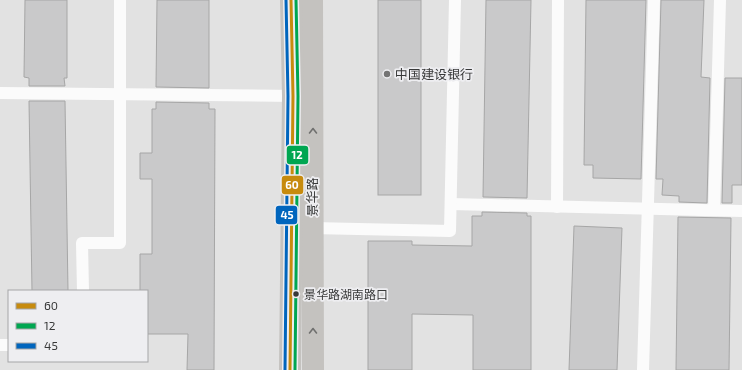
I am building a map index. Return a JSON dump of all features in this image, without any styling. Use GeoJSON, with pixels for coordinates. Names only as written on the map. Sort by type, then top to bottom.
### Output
{"type":"FeatureCollection","features":[{"type":"Feature","properties":{"kind":"main road","name":"景华路"},"geometry":{"type":"LineString","coordinates":[[291,0],[303,96],[312,228],[313,370]]}},
{"type":"Feature","properties":{"kind":"main road","name":"景华路"},"geometry":{"type":"LineString","coordinates":[[290,370],[303,96],[312,0]]}},
{"type":"Feature","properties":{"kind":"lane"},"geometry":{"type":"LineString","coordinates":[[82,290],[82,243],[120,243],[120,0]]}},
{"type":"Feature","properties":{"kind":"lane"},"geometry":{"type":"LineString","coordinates":[[312,228],[450,231],[456,0]]}},
{"type":"Feature","properties":{"kind":"lane"},"geometry":{"type":"LineString","coordinates":[[557,207],[558,0]]}},
{"type":"Feature","properties":{"kind":"lane"},"geometry":{"type":"LineString","coordinates":[[643,370],[654,0]]}},
{"type":"Feature","properties":{"kind":"lane"},"geometry":{"type":"LineString","coordinates":[[714,210],[720,0]]}},
{"type":"Feature","properties":{"kind":"lane"},"geometry":{"type":"LineString","coordinates":[[0,93],[303,96]]}},
{"type":"Feature","properties":{"kind":"lane"},"geometry":{"type":"LineString","coordinates":[[451,204],[742,211]]}},
{"type":"Feature","properties":{"kind":"building"},"geometry":{"type":"Polygon","coordinates":[[[25,0],[67,0],[67,78],[64,78],[65,86],[29,86],[29,78],[24,77],[25,0]]]}},
{"type":"Feature","properties":{"kind":"building"},"geometry":{"type":"Polygon","coordinates":[[[157,0],[209,0],[209,88],[156,87],[157,0]]]}},
{"type":"Feature","properties":{"kind":"building"},"geometry":{"type":"Polygon","coordinates":[[[378,0],[421,0],[421,195],[378,195],[378,0]]]}},
{"type":"Feature","properties":{"kind":"building"},"geometry":{"type":"Polygon","coordinates":[[[486,0],[531,0],[527,198],[483,197],[486,0]]]}},
{"type":"Feature","properties":{"kind":"building"},"geometry":{"type":"Polygon","coordinates":[[[586,0],[646,0],[641,179],[593,178],[593,165],[584,165],[586,0]]]}},
{"type":"Feature","properties":{"kind":"building"},"geometry":{"type":"Polygon","coordinates":[[[661,0],[704,0],[701,77],[710,78],[707,203],[679,202],[679,196],[662,195],[663,179],[656,179],[661,0]]]}},
{"type":"Feature","properties":{"kind":"building"},"geometry":{"type":"Polygon","coordinates":[[[725,78],[742,78],[742,185],[732,185],[732,203],[722,203],[725,78]]]}},
{"type":"Feature","properties":{"kind":"building"},"geometry":{"type":"Polygon","coordinates":[[[29,101],[65,101],[68,290],[32,290],[29,101]]]}},
{"type":"Feature","properties":{"kind":"building"},"geometry":{"type":"Polygon","coordinates":[[[156,102],[209,103],[209,109],[215,109],[214,370],[187,370],[188,334],[148,334],[148,290],[140,290],[140,254],[152,254],[152,179],[140,179],[140,153],[152,153],[152,109],[156,109],[156,102]]]}},
{"type":"Feature","properties":{"kind":"building"},"geometry":{"type":"Polygon","coordinates":[[[482,212],[527,213],[527,216],[531,216],[531,370],[473,370],[473,315],[412,314],[412,370],[368,370],[368,241],[412,241],[412,245],[472,246],[472,216],[482,216],[482,212]]]}},
{"type":"Feature","properties":{"kind":"building"},"geometry":{"type":"Polygon","coordinates":[[[678,217],[731,218],[729,370],[676,370],[678,217]]]}},
{"type":"Feature","properties":{"kind":"building"},"geometry":{"type":"Polygon","coordinates":[[[574,226],[622,228],[617,370],[569,370],[574,226]]]}},
{"type":"Feature","properties":{"kind":"transit line","name":"45"},"geometry":{"type":"LineString","coordinates":[[285,370],[288,96],[286,0]]}},
{"type":"Feature","properties":{"kind":"transit line","name":"60"},"geometry":{"type":"LineString","coordinates":[[290,370],[293,96],[291,0]]}},
{"type":"Feature","properties":{"kind":"transit line","name":"12"},"geometry":{"type":"LineString","coordinates":[[295,370],[298,96],[296,0]]}},
{"type":"Feature","properties":{"kind":"place","name":"中国建设银行"},"geometry":{"type":"Point","coordinates":[387,74]}},
{"type":"Feature","properties":{"kind":"place","name":"景华路湖南路口"},"geometry":{"type":"Point","coordinates":[296,294]}}]}
